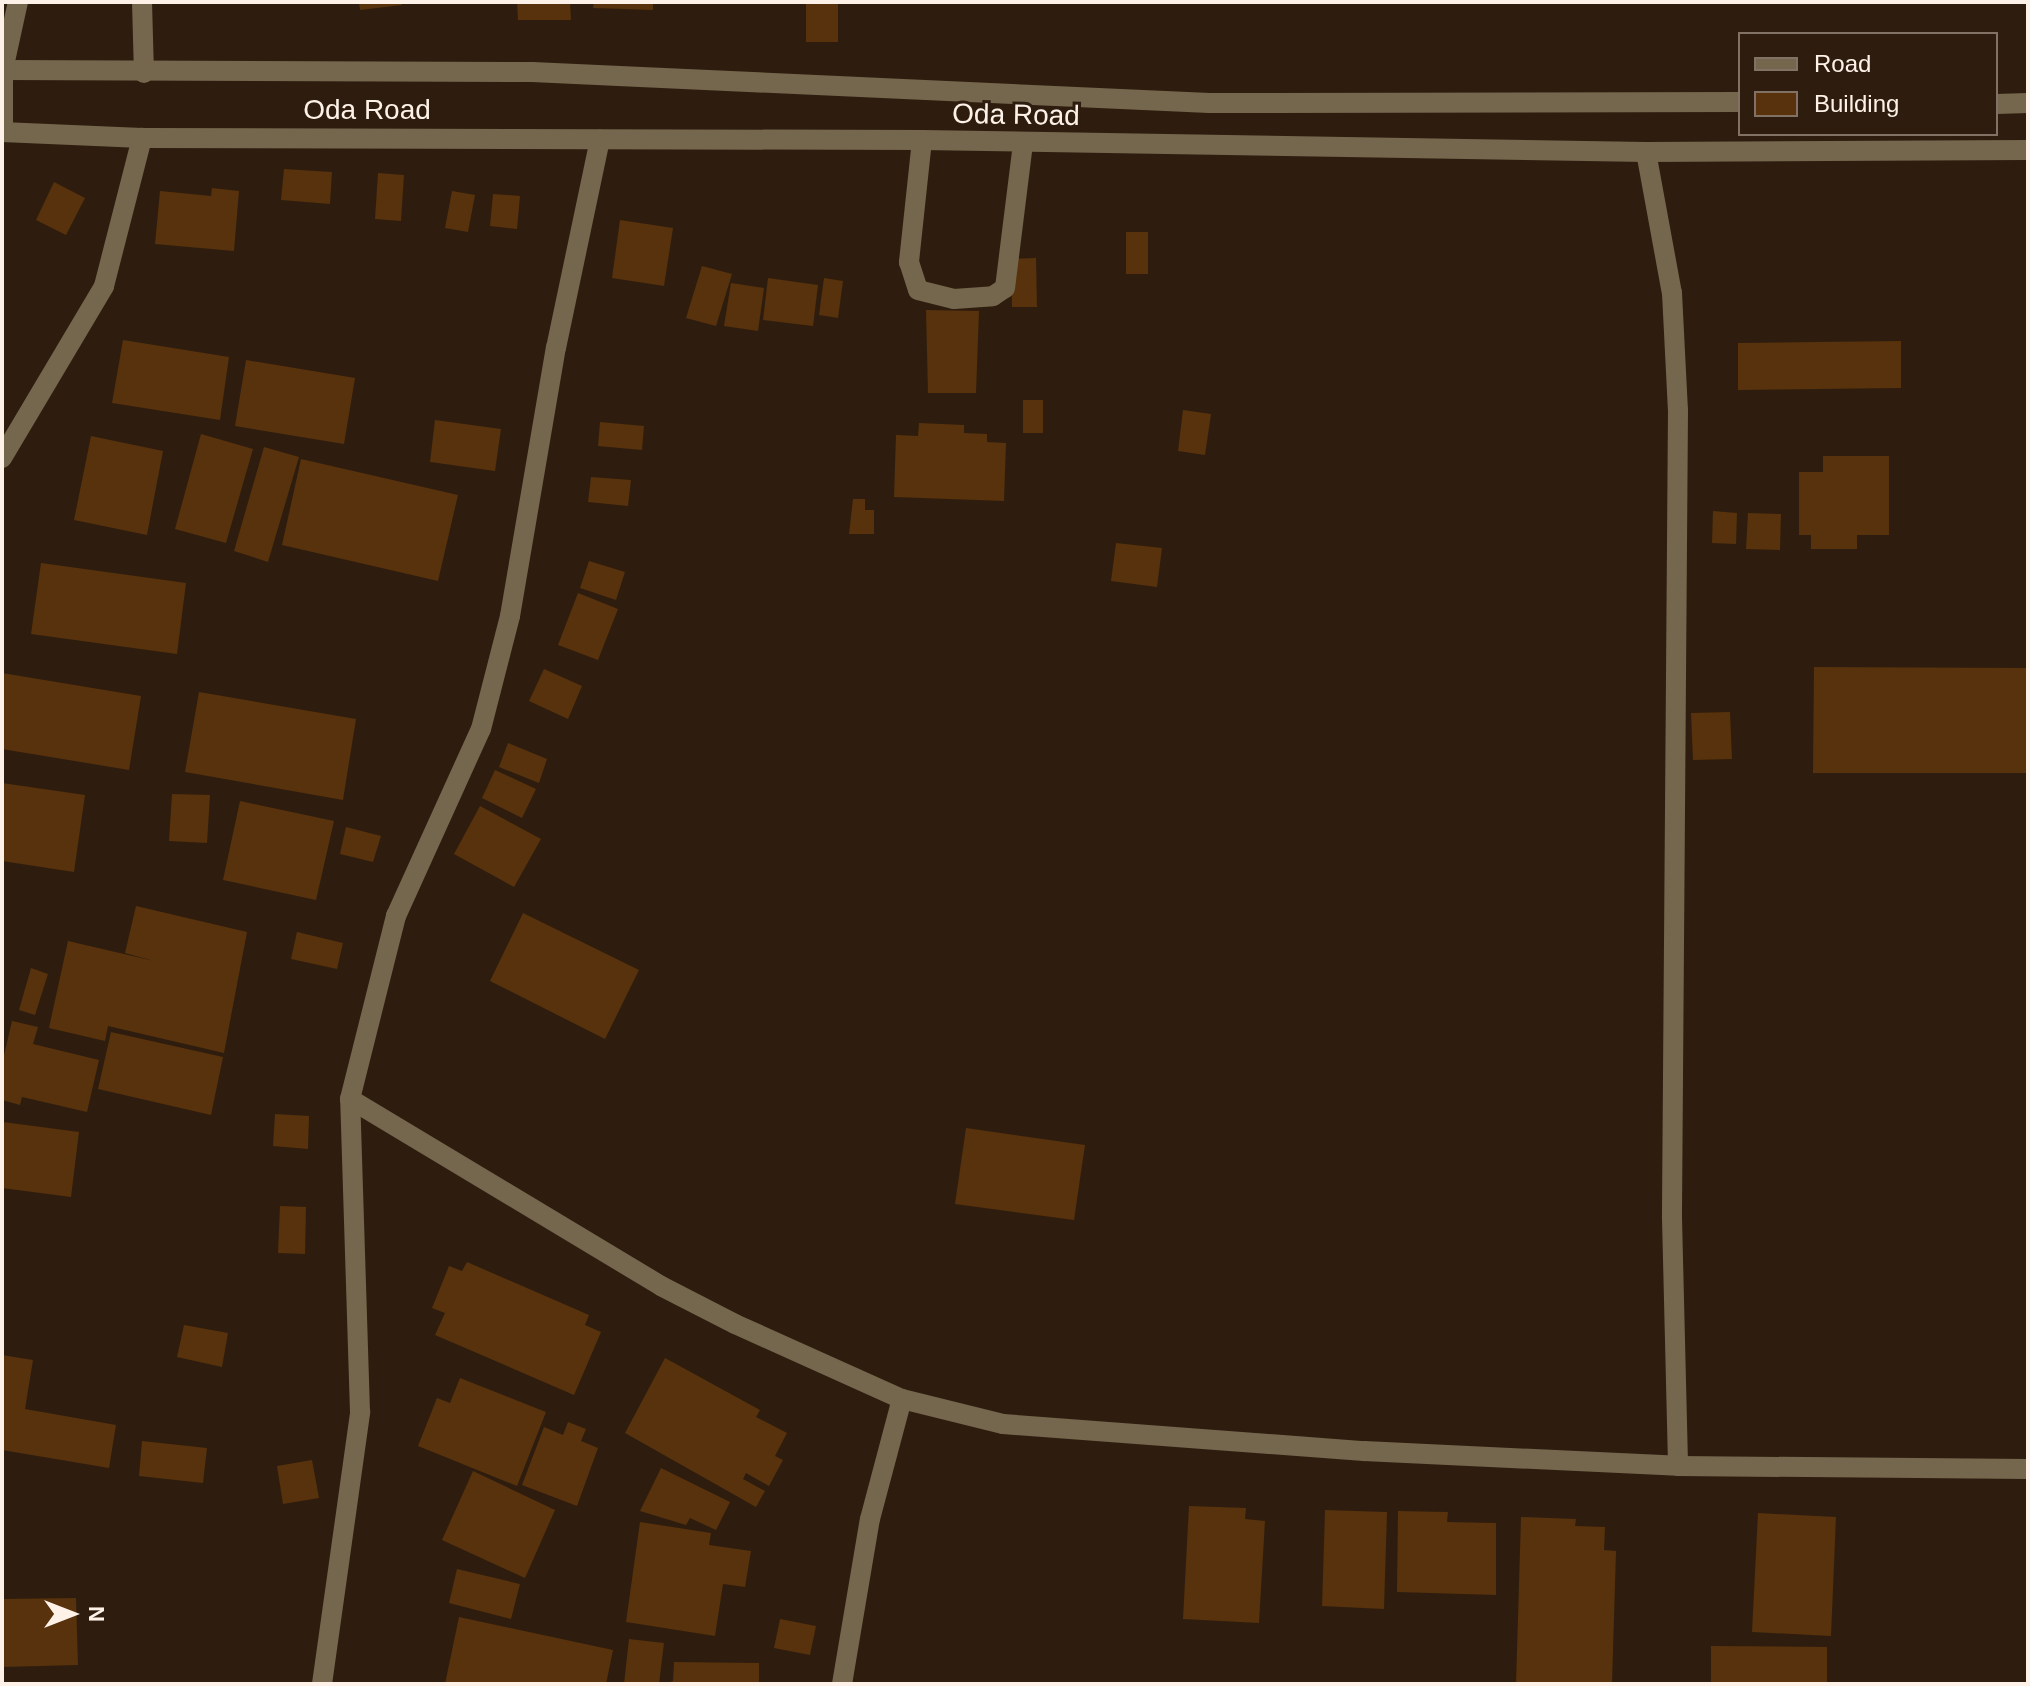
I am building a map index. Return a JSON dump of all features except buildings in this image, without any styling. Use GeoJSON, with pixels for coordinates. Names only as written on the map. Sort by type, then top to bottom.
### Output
{"type":"FeatureCollection","features":[{"type":"Feature","properties":{"kind":"street"},"geometry":{"type":"LineString","coordinates":[[3,132],[3,70],[18,2]]}},
{"type":"Feature","properties":{"kind":"street"},"geometry":{"type":"LineString","coordinates":[[142,2],[144,73]]}},
{"type":"Feature","properties":{"kind":"street","name":"Oda Road"},"geometry":{"type":"LineString","coordinates":[[3,70],[144,73],[532,72],[1209,103],[1738,102]]}},
{"type":"Feature","properties":{"kind":"street"},"geometry":{"type":"LineString","coordinates":[[1998,104],[2028,103]]}},
{"type":"Feature","properties":{"kind":"street","name":"Oda Road"},"geometry":{"type":"LineString","coordinates":[[3,132],[142,138],[922,140],[1646,152],[2028,150]]}},
{"type":"Feature","properties":{"kind":"street"},"geometry":{"type":"LineString","coordinates":[[2,458],[104,286],[142,138]]}},
{"type":"Feature","properties":{"kind":"street"},"geometry":{"type":"LineString","coordinates":[[322,1684],[360,1412],[350,1099],[396,916],[481,729],[510,616],[556,348],[600,140]]}},
{"type":"Feature","properties":{"kind":"street"},"geometry":{"type":"LineString","coordinates":[[922,140],[909,262],[918,290],[954,299],[993,296],[1005,288],[1023,143]]}},
{"type":"Feature","properties":{"kind":"street"},"geometry":{"type":"LineString","coordinates":[[1646,152],[1672,293],[1678,410],[1672,1218],[1678,1466]]}},
{"type":"Feature","properties":{"kind":"street"},"geometry":{"type":"LineString","coordinates":[[350,1099],[661,1286],[902,1399],[1003,1424],[1364,1451],[1678,1466],[2028,1469]]}},
{"type":"Feature","properties":{"kind":"street"},"geometry":{"type":"LineString","coordinates":[[842,1684],[870,1519],[902,1399]]}}]}
